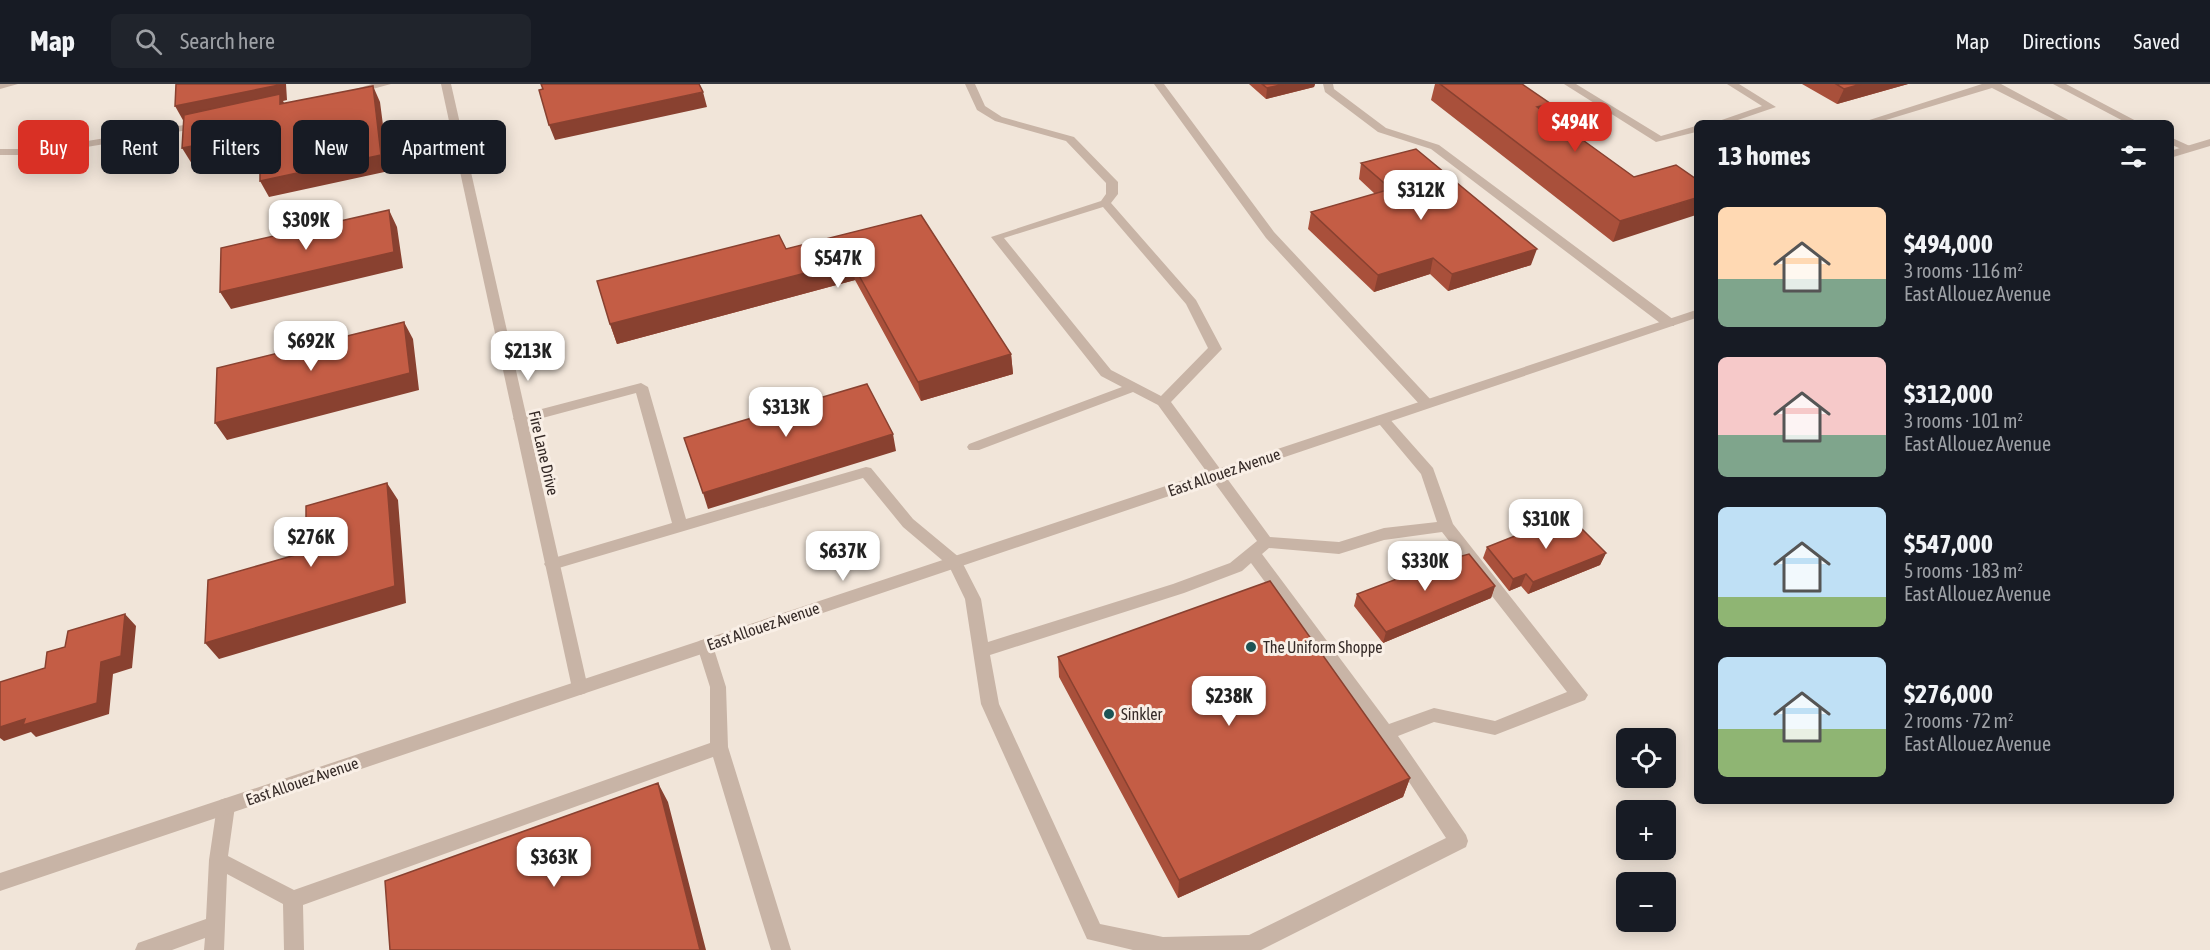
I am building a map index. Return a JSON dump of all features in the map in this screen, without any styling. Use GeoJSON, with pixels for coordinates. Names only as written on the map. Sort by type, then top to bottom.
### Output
{"type":"FeatureCollection","features":[{"type":"Feature","properties":{"kind":"street"},"geometry":{"type":"LineString","coordinates":[[0,86],[13,84]]}},
{"type":"Feature","properties":{"kind":"street"},"geometry":{"type":"LineString","coordinates":[[348,93],[386,84]]}},
{"type":"Feature","properties":{"kind":"street","name":"Fire Lane Drive"},"geometry":{"type":"LineString","coordinates":[[446,84],[580,688]]}},
{"type":"Feature","properties":{"kind":"street"},"geometry":{"type":"LineString","coordinates":[[970,84],[981,108],[999,120],[1018,123],[1070,139],[1112,182],[1112,194],[1106,203],[997,237],[1106,373],[1162,402],[1218,474],[1266,542]]}},
{"type":"Feature","properties":{"kind":"street"},"geometry":{"type":"LineString","coordinates":[[1159,84],[1270,235],[1427,404]]}},
{"type":"Feature","properties":{"kind":"street"},"geometry":{"type":"LineString","coordinates":[[1328,84],[1329,90],[1382,130],[1435,147],[1669,323]]}},
{"type":"Feature","properties":{"kind":"street"},"geometry":{"type":"LineString","coordinates":[[1569,84],[1660,140],[1694,130]]}},
{"type":"Feature","properties":{"kind":"street"},"geometry":{"type":"LineString","coordinates":[[1728,120],[1771,107],[1732,84]]}},
{"type":"Feature","properties":{"kind":"street"},"geometry":{"type":"LineString","coordinates":[[1876,120],[1993,84],[2063,120]]}},
{"type":"Feature","properties":{"kind":"street"},"geometry":{"type":"LineString","coordinates":[[2058,84],[2129,120]]}},
{"type":"Feature","properties":{"kind":"street"},"geometry":{"type":"LineString","coordinates":[[0,152],[39,152],[191,127]]}},
{"type":"Feature","properties":{"kind":"street"},"geometry":{"type":"LineString","coordinates":[[2174,142],[2188,149]]}},
{"type":"Feature","properties":{"kind":"street"},"geometry":{"type":"LineString","coordinates":[[2174,154],[2210,142]]}},
{"type":"Feature","properties":{"kind":"street"},"geometry":{"type":"LineString","coordinates":[[1106,203],[1192,303],[1215,348],[1162,402]]}},
{"type":"Feature","properties":{"kind":"street","name":"East Allouez Avenue"},"geometry":{"type":"LineString","coordinates":[[0,882],[1694,315]]}},
{"type":"Feature","properties":{"kind":"street"},"geometry":{"type":"LineString","coordinates":[[520,418],[641,387],[681,527]]}},
{"type":"Feature","properties":{"kind":"street"},"geometry":{"type":"LineString","coordinates":[[974,447],[1134,387]]}},
{"type":"Feature","properties":{"kind":"street"},"geometry":{"type":"LineString","coordinates":[[1382,419],[1428,472],[1446,526],[1579,695],[1495,728],[1434,716],[1386,733]]}},
{"type":"Feature","properties":{"kind":"street"},"geometry":{"type":"LineString","coordinates":[[552,564],[866,472],[908,523],[955,562],[973,599],[990,704],[1094,932],[1163,947],[1250,945],[1459,841],[1386,733],[1252,554]]}},
{"type":"Feature","properties":{"kind":"street"},"geometry":{"type":"LineString","coordinates":[[981,651],[1178,589],[1236,567],[1266,542],[1339,548],[1384,534],[1446,526]]}},
{"type":"Feature","properties":{"kind":"street"},"geometry":{"type":"LineString","coordinates":[[705,646],[718,687],[719,747],[782,950]]}},
{"type":"Feature","properties":{"kind":"street"},"geometry":{"type":"LineString","coordinates":[[218,860],[293,899],[719,747]]}},
{"type":"Feature","properties":{"kind":"street"},"geometry":{"type":"LineString","coordinates":[[214,950],[218,860],[226,806]]}},
{"type":"Feature","properties":{"kind":"street"},"geometry":{"type":"LineString","coordinates":[[293,899],[294,950]]}},
{"type":"Feature","properties":{"kind":"street"},"geometry":{"type":"LineString","coordinates":[[145,950],[215,925]]}},
{"type":"Feature","properties":{"kind":"building"},"geometry":{"type":"Polygon","coordinates":[[[176,84],[279,84],[279,85],[175,106],[176,84]]]}},
{"type":"Feature","properties":{"kind":"building"},"geometry":{"type":"Polygon","coordinates":[[[541,84],[699,84],[703,92],[549,125],[539,90],[543,89],[541,84]]]}},
{"type":"Feature","properties":{"kind":"building"},"geometry":{"type":"Polygon","coordinates":[[[1262,84],[1285,84],[1267,88],[1262,84]]]}},
{"type":"Feature","properties":{"kind":"building"},"geometry":{"type":"Polygon","coordinates":[[[1440,84],[1522,84],[1551,104],[1537,107],[1634,177],[1676,165],[1694,178],[1694,199],[1620,221],[1440,84]]]}},
{"type":"Feature","properties":{"kind":"building"},"geometry":{"type":"Polygon","coordinates":[[[1836,84],[1861,84],[1844,89],[1836,84]]]}},
{"type":"Feature","properties":{"kind":"building"},"geometry":{"type":"Polygon","coordinates":[[[373,86],[381,155],[369,158],[369,120],[293,120],[293,174],[260,181],[260,174],[281,174],[281,120],[191,120],[191,146],[182,148],[184,115],[280,94],[280,104],[373,86]]]}},
{"type":"Feature","properties":{"kind":"building"},"geometry":{"type":"Polygon","coordinates":[[[1416,149],[1537,249],[1452,274],[1433,258],[1378,275],[1311,212],[1391,189],[1361,163],[1416,149]]]}},
{"type":"Feature","properties":{"kind":"building"},"geometry":{"type":"Polygon","coordinates":[[[389,210],[394,252],[220,292],[221,248],[389,210]]]}},
{"type":"Feature","properties":{"kind":"building"},"geometry":{"type":"Polygon","coordinates":[[[921,215],[1011,354],[918,382],[851,261],[610,324],[597,281],[779,235],[786,249],[921,215]]]}},
{"type":"Feature","properties":{"kind":"building"},"geometry":{"type":"Polygon","coordinates":[[[404,322],[410,373],[215,423],[217,368],[404,322]]]}},
{"type":"Feature","properties":{"kind":"building"},"geometry":{"type":"Polygon","coordinates":[[[867,384],[893,434],[703,493],[684,438],[867,384]]]}},
{"type":"Feature","properties":{"kind":"building"},"geometry":{"type":"Polygon","coordinates":[[[387,483],[395,586],[205,643],[208,580],[306,552],[306,506],[387,483]]]}},
{"type":"Feature","properties":{"kind":"building"},"geometry":{"type":"Polygon","coordinates":[[[1568,515],[1606,553],[1533,582],[1526,574],[1513,579],[1487,547],[1568,515]]]}},
{"type":"Feature","properties":{"kind":"building"},"geometry":{"type":"Polygon","coordinates":[[[1469,554],[1495,586],[1386,632],[1357,594],[1447,560],[1469,554]]]}},
{"type":"Feature","properties":{"kind":"building"},"geometry":{"type":"Polygon","coordinates":[[[1270,581],[1410,778],[1179,880],[1058,657],[1270,581]]]}},
{"type":"Feature","properties":{"kind":"building"},"geometry":{"type":"Polygon","coordinates":[[[125,614],[121,656],[101,662],[97,703],[23,725],[25,719],[0,727],[0,682],[45,668],[47,652],[65,647],[68,631],[125,614]]]}},
{"type":"Feature","properties":{"kind":"building"},"geometry":{"type":"Polygon","coordinates":[[[658,783],[700,950],[390,950],[385,881],[658,783]]]}},
{"type":"Feature","properties":{"kind":"place","name":"The Uniform Shoppe"},"geometry":{"type":"Point","coordinates":[1251,647]}},
{"type":"Feature","properties":{"kind":"place","name":"Sinkler"},"geometry":{"type":"Point","coordinates":[1109,714]}}]}
